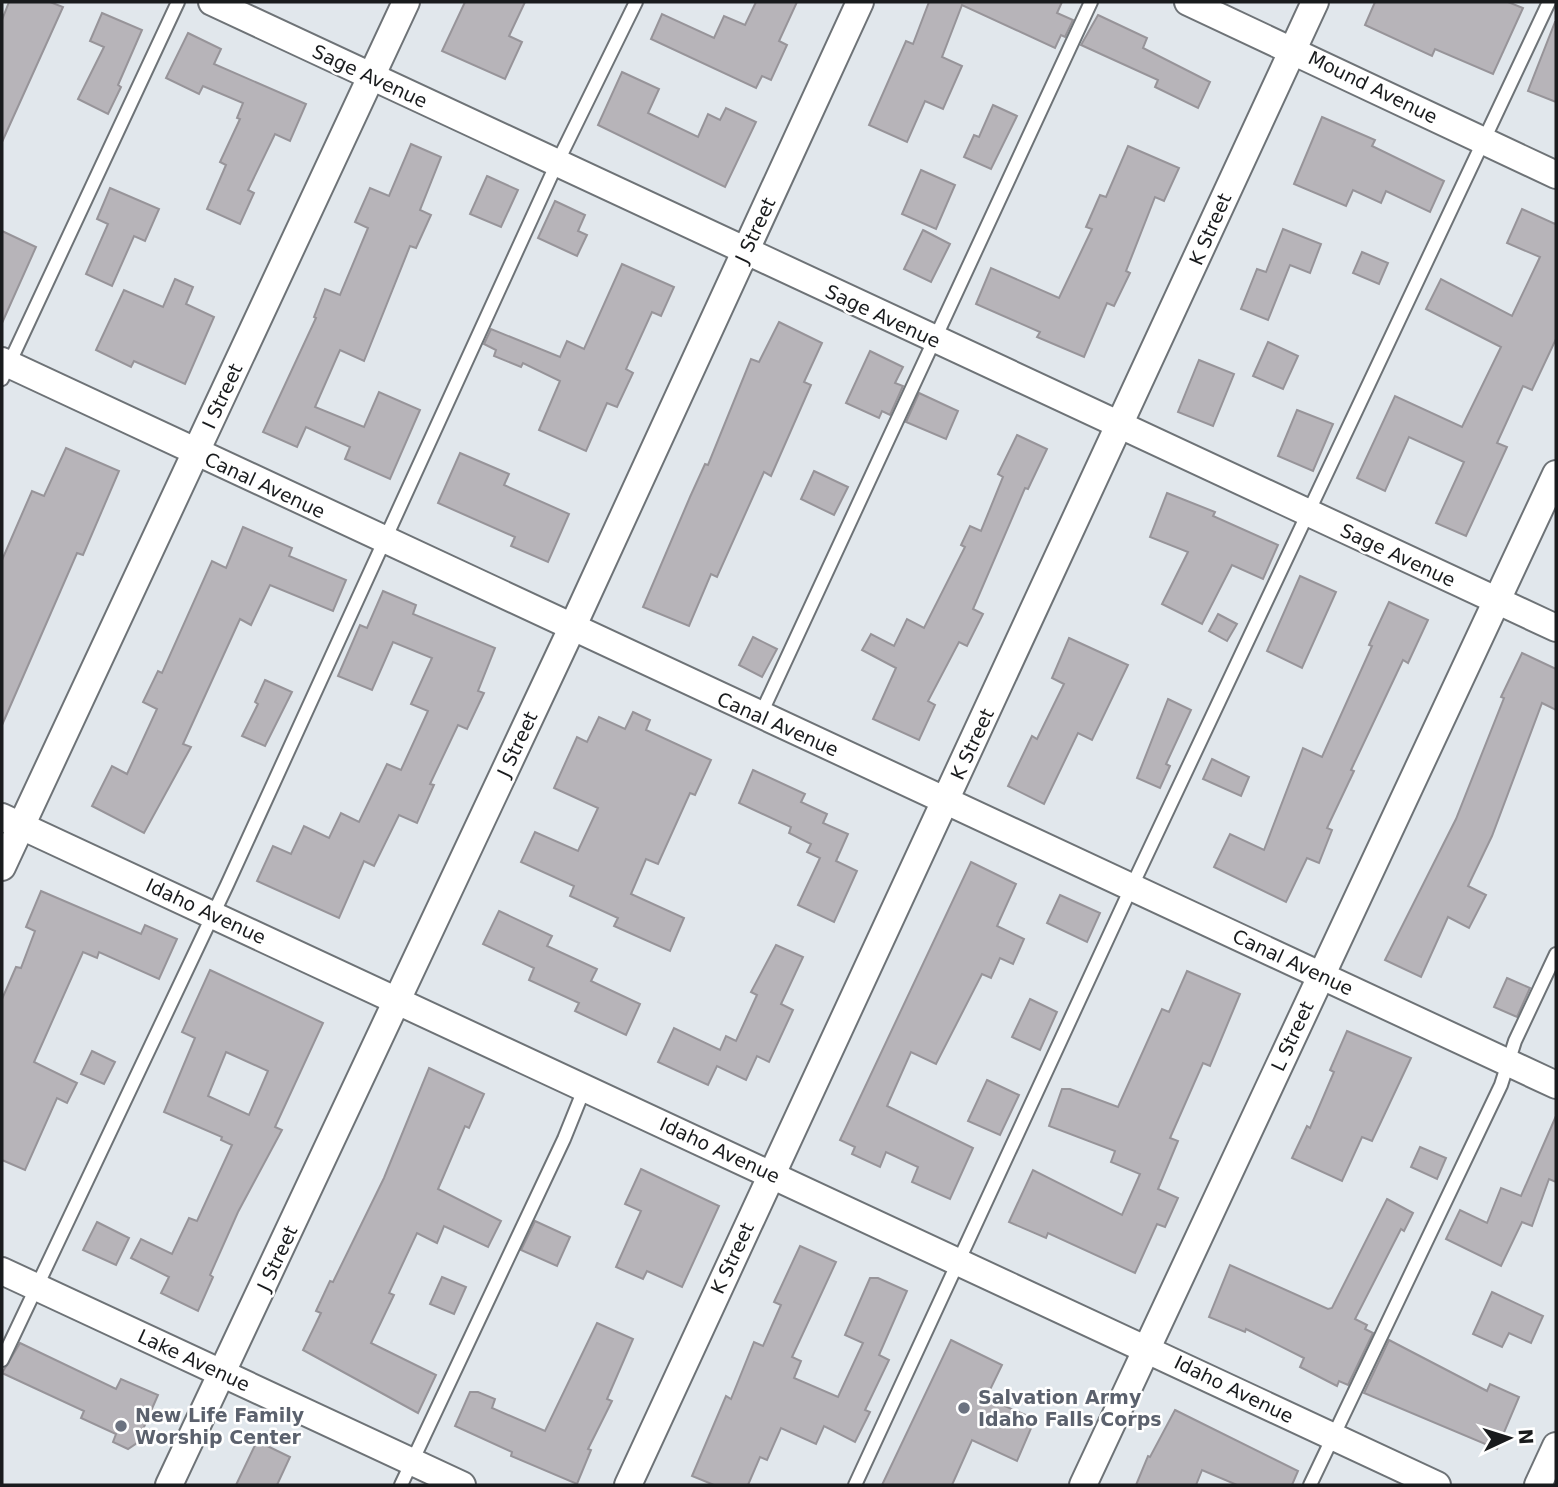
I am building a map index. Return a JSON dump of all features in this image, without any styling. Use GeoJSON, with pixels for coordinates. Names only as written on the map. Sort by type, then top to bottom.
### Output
{"type":"FeatureCollection","features":[{"type":"Feature","properties":{"kind":"street","name":"Sage Avenue"},"geometry":{"type":"LineString","coordinates":[[212,2],[1556,628]]}},
{"type":"Feature","properties":{"kind":"street","name":"I Street"},"geometry":{"type":"LineString","coordinates":[[2,867],[12,821],[196,453],[407,2]]}},
{"type":"Feature","properties":{"kind":"street","name":"J Street"},"geometry":{"type":"LineString","coordinates":[[169,1485],[572,628],[860,2]]}},
{"type":"Feature","properties":{"kind":"street","name":"Mound Avenue"},"geometry":{"type":"LineString","coordinates":[[1188,2],[1293,48],[1556,175]]}},
{"type":"Feature","properties":{"kind":"street","name":"K Street"},"geometry":{"type":"LineString","coordinates":[[628,1485],[1315,2]]}},
{"type":"Feature","properties":{"kind":"street","name":"Canal Avenue"},"geometry":{"type":"LineString","coordinates":[[4,368],[196,453],[1556,1085]]}},
{"type":"Feature","properties":{"kind":"street","name":"L Street"},"geometry":{"type":"LineString","coordinates":[[1083,1485],[1556,474]]}},
{"type":"Feature","properties":{"kind":"street","name":"Idaho Avenue"},"geometry":{"type":"LineString","coordinates":[[12,821],[1146,1347],[1437,1485]]}},
{"type":"Feature","properties":{"kind":"street","name":"Lake Avenue"},"geometry":{"type":"LineString","coordinates":[[2,1271],[223,1374],[407,1473],[462,1485]]}},
{"type":"Feature","properties":{"kind":"street"},"geometry":{"type":"LineString","coordinates":[[1538,1485],[1556,1446]]}},
{"type":"Feature","properties":{"kind":"lane"},"geometry":{"type":"LineString","coordinates":[[4,368],[178,2]]}},
{"type":"Feature","properties":{"kind":"lane"},"geometry":{"type":"LineString","coordinates":[[2,1360],[212,915],[557,163],[636,2]]}},
{"type":"Feature","properties":{"kind":"lane"},"geometry":{"type":"LineString","coordinates":[[760,716],[1091,2]]}},
{"type":"Feature","properties":{"kind":"lane"},"geometry":{"type":"LineString","coordinates":[[855,1485],[1132,887],[1549,2]]}},
{"type":"Feature","properties":{"kind":"lane"},"geometry":{"type":"LineString","coordinates":[[1310,1485],[1331,1436],[1500,1086],[1556,954]]}},
{"type":"Feature","properties":{"kind":"lane"},"geometry":{"type":"LineString","coordinates":[[407,1473],[564,1139],[585,1086]]}},
{"type":"Feature","properties":{"kind":"building"},"geometry":{"type":"Polygon","coordinates":[[[9,2],[50,2],[63,7],[2,142],[2,20],[9,2]]]}},
{"type":"Feature","properties":{"kind":"building"},"geometry":{"type":"Polygon","coordinates":[[[465,2],[525,2],[509,36],[522,42],[505,79],[442,51],[465,2]]]}},
{"type":"Feature","properties":{"kind":"building"},"geometry":{"type":"Polygon","coordinates":[[[756,2],[797,2],[779,41],[787,45],[771,80],[762,76],[756,88],[651,39],[662,14],[714,38],[724,16],[745,25],[756,2]]]}},
{"type":"Feature","properties":{"kind":"building"},"geometry":{"type":"Polygon","coordinates":[[[929,2],[1062,2],[1057,13],[1073,20],[1065,37],[1061,35],[1055,48],[962,5],[942,57],[962,66],[943,109],[925,101],[907,142],[869,125],[906,41],[913,44],[929,2]]]}},
{"type":"Feature","properties":{"kind":"building"},"geometry":{"type":"Polygon","coordinates":[[[1375,2],[1508,2],[1523,8],[1493,74],[1435,49],[1432,56],[1365,25],[1375,2]]]}},
{"type":"Feature","properties":{"kind":"building"},"geometry":{"type":"Polygon","coordinates":[[[102,13],[142,30],[108,114],[78,99],[104,47],[90,41],[102,13]]]}},
{"type":"Feature","properties":{"kind":"building"},"geometry":{"type":"Polygon","coordinates":[[[1098,15],[1147,38],[1143,48],[1210,82],[1198,108],[1155,87],[1158,80],[1081,45],[1098,15]]]}},
{"type":"Feature","properties":{"kind":"building"},"geometry":{"type":"Polygon","coordinates":[[[1556,22],[1556,102],[1528,91],[1556,22]]]}},
{"type":"Feature","properties":{"kind":"building"},"geometry":{"type":"Polygon","coordinates":[[[188,33],[221,49],[214,64],[306,104],[290,141],[275,134],[248,190],[254,193],[240,224],[207,209],[226,165],[220,162],[240,119],[237,118],[243,103],[203,86],[199,94],[166,78],[188,33]]]}},
{"type":"Feature","properties":{"kind":"building"},"geometry":{"type":"Polygon","coordinates":[[[622,72],[659,89],[648,113],[698,137],[708,114],[720,120],[726,108],[756,122],[725,187],[598,125],[622,72]]]}},
{"type":"Feature","properties":{"kind":"building"},"geometry":{"type":"Polygon","coordinates":[[[993,105],[1017,116],[991,169],[964,157],[974,135],[979,137],[993,105]]]}},
{"type":"Feature","properties":{"kind":"building"},"geometry":{"type":"Polygon","coordinates":[[[1322,117],[1375,140],[1372,146],[1444,181],[1430,212],[1386,191],[1381,203],[1353,190],[1346,206],[1294,184],[1322,117]]]}},
{"type":"Feature","properties":{"kind":"building"},"geometry":{"type":"Polygon","coordinates":[[[411,144],[441,157],[420,210],[431,215],[416,248],[410,246],[364,361],[340,350],[315,407],[364,427],[379,392],[420,410],[390,479],[345,459],[350,447],[306,427],[297,447],[263,432],[316,318],[314,317],[325,289],[340,295],[368,228],[355,222],[370,188],[389,196],[411,144]]]}},
{"type":"Feature","properties":{"kind":"building"},"geometry":{"type":"Polygon","coordinates":[[[1128,146],[1179,168],[1164,201],[1155,197],[1126,271],[1130,273],[1114,306],[1107,303],[1084,357],[1037,337],[1040,332],[976,304],[991,268],[1059,298],[1092,229],[1086,227],[1100,195],[1106,197],[1128,146]]]}},
{"type":"Feature","properties":{"kind":"building"},"geometry":{"type":"Polygon","coordinates":[[[921,170],[955,185],[936,229],[902,214],[921,170]]]}},
{"type":"Feature","properties":{"kind":"building"},"geometry":{"type":"Polygon","coordinates":[[[487,176],[518,190],[501,227],[470,214],[487,176]]]}},
{"type":"Feature","properties":{"kind":"building"},"geometry":{"type":"Polygon","coordinates":[[[110,188],[159,209],[145,241],[134,236],[112,286],[86,274],[108,224],[97,219],[110,188]]]}},
{"type":"Feature","properties":{"kind":"building"},"geometry":{"type":"Polygon","coordinates":[[[555,201],[585,215],[578,231],[587,235],[577,256],[538,238],[555,201]]]}},
{"type":"Feature","properties":{"kind":"building"},"geometry":{"type":"Polygon","coordinates":[[[1522,209],[1555,224],[1556,222],[1556,339],[1532,390],[1523,386],[1497,443],[1507,447],[1466,536],[1436,523],[1464,462],[1409,437],[1385,491],[1357,478],[1395,396],[1462,427],[1501,347],[1426,309],[1441,279],[1512,316],[1540,257],[1507,243],[1522,209]]]}},
{"type":"Feature","properties":{"kind":"building"},"geometry":{"type":"Polygon","coordinates":[[[1283,229],[1321,244],[1310,273],[1290,265],[1268,320],[1241,309],[1257,269],[1266,272],[1283,229]]]}},
{"type":"Feature","properties":{"kind":"building"},"geometry":{"type":"Polygon","coordinates":[[[923,230],[950,244],[931,282],[904,269],[923,230]]]}},
{"type":"Feature","properties":{"kind":"building"},"geometry":{"type":"Polygon","coordinates":[[[2,231],[36,247],[2,323],[2,231]]]}},
{"type":"Feature","properties":{"kind":"building"},"geometry":{"type":"Polygon","coordinates":[[[1362,252],[1388,263],[1379,284],[1353,273],[1362,252]]]}},
{"type":"Feature","properties":{"kind":"building"},"geometry":{"type":"Polygon","coordinates":[[[622,264],[674,287],[661,316],[652,312],[626,369],[633,373],[617,407],[607,403],[586,451],[539,430],[560,381],[523,363],[521,367],[494,356],[496,350],[484,344],[491,329],[560,357],[567,341],[584,349],[622,264]]]}},
{"type":"Feature","properties":{"kind":"building"},"geometry":{"type":"Polygon","coordinates":[[[175,279],[193,287],[186,304],[214,317],[185,384],[134,361],[131,367],[96,350],[124,290],[163,307],[175,279]]]}},
{"type":"Feature","properties":{"kind":"building"},"geometry":{"type":"Polygon","coordinates":[[[779,322],[822,343],[804,382],[811,385],[771,476],[764,472],[717,577],[711,574],[689,626],[643,607],[705,464],[708,465],[751,359],[759,362],[779,322]]]}},
{"type":"Feature","properties":{"kind":"building"},"geometry":{"type":"Polygon","coordinates":[[[1268,342],[1298,356],[1283,389],[1253,376],[1268,342]]]}},
{"type":"Feature","properties":{"kind":"building"},"geometry":{"type":"Polygon","coordinates":[[[870,351],[903,367],[895,383],[903,386],[890,415],[882,411],[879,418],[846,403],[870,351]]]}},
{"type":"Feature","properties":{"kind":"building"},"geometry":{"type":"Polygon","coordinates":[[[1199,360],[1234,374],[1213,426],[1178,412],[1199,360]]]}},
{"type":"Feature","properties":{"kind":"building"},"geometry":{"type":"Polygon","coordinates":[[[919,393],[958,411],[946,439],[906,422],[919,393]]]}},
{"type":"Feature","properties":{"kind":"building"},"geometry":{"type":"Polygon","coordinates":[[[1297,410],[1333,424],[1313,471],[1278,456],[1297,410]]]}},
{"type":"Feature","properties":{"kind":"building"},"geometry":{"type":"Polygon","coordinates":[[[1017,435],[1047,449],[1028,489],[1025,488],[973,609],[983,614],[967,646],[959,642],[928,701],[935,705],[919,740],[873,719],[896,668],[862,650],[871,634],[894,646],[907,619],[924,628],[965,547],[961,545],[970,526],[981,531],[1003,477],[998,474],[1017,435]]]}},
{"type":"Feature","properties":{"kind":"building"},"geometry":{"type":"Polygon","coordinates":[[[66,448],[119,471],[83,555],[77,553],[2,725],[2,560],[32,491],[44,496],[66,448]]]}},
{"type":"Feature","properties":{"kind":"building"},"geometry":{"type":"Polygon","coordinates":[[[460,453],[509,474],[504,485],[569,514],[548,562],[511,546],[515,537],[438,503],[460,453]]]}},
{"type":"Feature","properties":{"kind":"building"},"geometry":{"type":"Polygon","coordinates":[[[814,471],[848,487],[834,515],[801,499],[814,471]]]}},
{"type":"Feature","properties":{"kind":"building"},"geometry":{"type":"Polygon","coordinates":[[[1167,493],[1215,512],[1213,516],[1278,545],[1263,579],[1232,565],[1202,624],[1162,604],[1188,552],[1150,537],[1167,493]]]}},
{"type":"Feature","properties":{"kind":"building"},"geometry":{"type":"Polygon","coordinates":[[[243,527],[292,548],[289,556],[346,580],[333,611],[270,585],[251,625],[240,619],[183,744],[191,747],[144,833],[92,806],[112,766],[127,774],[157,709],[143,702],[158,671],[162,673],[212,561],[226,568],[243,527]]]}},
{"type":"Feature","properties":{"kind":"building"},"geometry":{"type":"Polygon","coordinates":[[[1300,576],[1336,592],[1302,668],[1267,651],[1300,576]]]}},
{"type":"Feature","properties":{"kind":"building"},"geometry":{"type":"Polygon","coordinates":[[[383,591],[416,605],[413,614],[495,648],[478,691],[484,693],[467,729],[458,725],[430,784],[434,785],[417,823],[399,815],[374,866],[364,861],[339,918],[257,881],[273,846],[291,854],[304,826],[329,838],[341,813],[359,822],[387,764],[401,770],[428,711],[411,704],[432,658],[393,642],[372,690],[338,676],[360,625],[367,628],[383,591]]]}},
{"type":"Feature","properties":{"kind":"building"},"geometry":{"type":"Polygon","coordinates":[[[1389,602],[1428,620],[1408,663],[1403,660],[1351,770],[1354,771],[1327,828],[1332,830],[1319,863],[1307,858],[1286,902],[1214,867],[1230,834],[1264,850],[1303,748],[1322,757],[1389,602]]]}},
{"type":"Feature","properties":{"kind":"building"},"geometry":{"type":"Polygon","coordinates":[[[1218,614],[1237,624],[1227,641],[1209,631],[1218,614]]]}},
{"type":"Feature","properties":{"kind":"building"},"geometry":{"type":"Polygon","coordinates":[[[753,637],[777,649],[762,677],[739,665],[753,637]]]}},
{"type":"Feature","properties":{"kind":"building"},"geometry":{"type":"Polygon","coordinates":[[[1069,638],[1128,665],[1092,740],[1078,733],[1044,804],[1008,786],[1032,736],[1037,739],[1064,684],[1052,678],[1069,638]]]}},
{"type":"Feature","properties":{"kind":"building"},"geometry":{"type":"Polygon","coordinates":[[[1522,653],[1556,669],[1556,710],[1542,703],[1492,836],[1468,886],[1486,895],[1469,928],[1448,917],[1421,977],[1385,960],[1456,819],[1504,698],[1501,697],[1522,653]]]}},
{"type":"Feature","properties":{"kind":"building"},"geometry":{"type":"Polygon","coordinates":[[[265,680],[292,692],[265,746],[242,736],[258,704],[255,702],[265,680]]]}},
{"type":"Feature","properties":{"kind":"building"},"geometry":{"type":"Polygon","coordinates":[[[1168,699],[1191,710],[1166,764],[1170,766],[1160,788],[1137,778],[1168,699]]]}},
{"type":"Feature","properties":{"kind":"building"},"geometry":{"type":"Polygon","coordinates":[[[633,712],[650,720],[646,730],[711,760],[695,795],[690,793],[658,864],[646,859],[631,894],[684,918],[670,951],[614,926],[618,918],[570,896],[574,886],[521,862],[535,832],[578,851],[598,808],[554,788],[577,737],[587,742],[599,717],[625,729],[633,712]]]}},
{"type":"Feature","properties":{"kind":"building"},"geometry":{"type":"Polygon","coordinates":[[[1212,759],[1249,777],[1241,796],[1203,779],[1212,759]]]}},
{"type":"Feature","properties":{"kind":"building"},"geometry":{"type":"Polygon","coordinates":[[[753,770],[805,794],[801,802],[827,814],[823,823],[848,834],[836,861],[857,871],[834,922],[798,905],[820,858],[807,852],[811,844],[789,833],[791,827],[739,803],[753,770]]]}},
{"type":"Feature","properties":{"kind":"building"},"geometry":{"type":"Polygon","coordinates":[[[971,862],[1016,884],[997,926],[1024,939],[1013,964],[1000,958],[991,978],[982,974],[936,1064],[911,1052],[887,1106],[973,1148],[950,1199],[912,1182],[918,1167],[886,1152],[880,1167],[852,1154],[855,1147],[840,1140],[971,862]]]}},
{"type":"Feature","properties":{"kind":"building"},"geometry":{"type":"Polygon","coordinates":[[[41,891],[141,934],[145,925],[177,939],[159,979],[99,952],[97,958],[83,952],[34,1062],[77,1083],[67,1103],[57,1098],[25,1170],[2,1160],[2,999],[16,967],[21,968],[35,931],[26,927],[41,891]]]}},
{"type":"Feature","properties":{"kind":"building"},"geometry":{"type":"Polygon","coordinates":[[[1060,895],[1100,913],[1087,942],[1047,923],[1060,895]]]}},
{"type":"Feature","properties":{"kind":"building"},"geometry":{"type":"Polygon","coordinates":[[[499,911],[552,936],[547,946],[597,969],[591,981],[640,1004],[626,1035],[575,1011],[579,1003],[529,980],[534,968],[483,944],[499,911]]]}},
{"type":"Feature","properties":{"kind":"building"},"geometry":{"type":"Polygon","coordinates":[[[776,945],[803,957],[781,1004],[793,1010],[769,1062],[757,1056],[746,1080],[717,1066],[708,1085],[658,1062],[674,1028],[720,1050],[726,1036],[736,1041],[757,995],[751,992],[776,945]]]}},
{"type":"Feature","properties":{"kind":"building"},"geometry":{"type":"Polygon","coordinates":[[[210,970],[323,1023],[275,1127],[282,1130],[238,1212],[210,1275],[213,1277],[198,1311],[161,1293],[169,1277],[131,1258],[141,1239],[172,1254],[189,1218],[197,1221],[232,1145],[221,1140],[222,1137],[164,1112],[195,1038],[182,1032],[210,970]],[[226,1052],[208,1096],[249,1115],[268,1071],[226,1052]]]}},
{"type":"Feature","properties":{"kind":"building"},"geometry":{"type":"Polygon","coordinates":[[[1187,971],[1240,994],[1210,1066],[1203,1063],[1170,1138],[1178,1141],[1158,1189],[1178,1198],[1165,1227],[1157,1224],[1135,1273],[1048,1233],[1046,1238],[1009,1222],[1033,1170],[1122,1215],[1140,1174],[1111,1162],[1115,1151],[1049,1126],[1062,1089],[1070,1089],[1118,1107],[1162,1009],[1169,1012],[1187,971]]]}},
{"type":"Feature","properties":{"kind":"building"},"geometry":{"type":"Polygon","coordinates":[[[1507,978],[1530,988],[1517,1017],[1494,1007],[1507,978]]]}},
{"type":"Feature","properties":{"kind":"building"},"geometry":{"type":"Polygon","coordinates":[[[1030,999],[1057,1012],[1040,1050],[1012,1037],[1030,999]]]}},
{"type":"Feature","properties":{"kind":"building"},"geometry":{"type":"Polygon","coordinates":[[[1347,1031],[1411,1058],[1372,1141],[1362,1137],[1342,1181],[1292,1158],[1307,1126],[1310,1128],[1334,1072],[1330,1070],[1347,1031]]]}},
{"type":"Feature","properties":{"kind":"building"},"geometry":{"type":"Polygon","coordinates":[[[92,1051],[115,1062],[104,1084],[81,1074],[92,1051]]]}},
{"type":"Feature","properties":{"kind":"building"},"geometry":{"type":"Polygon","coordinates":[[[429,1068],[484,1094],[469,1128],[465,1126],[438,1189],[501,1221],[488,1247],[444,1226],[437,1243],[417,1233],[389,1293],[394,1295],[371,1343],[436,1375],[418,1413],[303,1350],[321,1313],[316,1311],[384,1178],[429,1068]]]}},
{"type":"Feature","properties":{"kind":"building"},"geometry":{"type":"Polygon","coordinates":[[[987,1080],[1019,1095],[1000,1135],[968,1121],[987,1080]]]}},
{"type":"Feature","properties":{"kind":"building"},"geometry":{"type":"Polygon","coordinates":[[[1556,1116],[1556,1182],[1549,1179],[1532,1226],[1522,1222],[1501,1266],[1446,1239],[1460,1210],[1487,1223],[1501,1188],[1521,1196],[1556,1116]]]}},
{"type":"Feature","properties":{"kind":"building"},"geometry":{"type":"Polygon","coordinates":[[[1420,1147],[1446,1158],[1437,1179],[1411,1167],[1420,1147]]]}},
{"type":"Feature","properties":{"kind":"building"},"geometry":{"type":"Polygon","coordinates":[[[641,1169],[719,1206],[682,1287],[647,1271],[643,1279],[616,1267],[641,1211],[625,1204],[641,1169]]]}},
{"type":"Feature","properties":{"kind":"building"},"geometry":{"type":"Polygon","coordinates":[[[1387,1199],[1413,1213],[1404,1231],[1401,1229],[1355,1319],[1367,1325],[1365,1329],[1373,1333],[1348,1385],[1339,1381],[1337,1386],[1300,1367],[1304,1358],[1246,1329],[1245,1332],[1209,1317],[1230,1265],[1328,1309],[1332,1308],[1387,1199]]]}},
{"type":"Feature","properties":{"kind":"building"},"geometry":{"type":"Polygon","coordinates":[[[535,1221],[570,1237],[557,1266],[521,1250],[535,1221]]]}},
{"type":"Feature","properties":{"kind":"building"},"geometry":{"type":"Polygon","coordinates":[[[97,1222],[129,1238],[116,1265],[83,1250],[97,1222]]]}},
{"type":"Feature","properties":{"kind":"building"},"geometry":{"type":"Polygon","coordinates":[[[800,1246],[836,1262],[792,1357],[801,1361],[794,1378],[838,1397],[863,1343],[845,1335],[870,1278],[878,1278],[907,1291],[879,1355],[889,1360],[865,1410],[870,1412],[855,1442],[824,1426],[816,1444],[781,1428],[767,1460],[760,1457],[748,1485],[714,1485],[692,1476],[726,1396],[731,1399],[754,1342],[763,1346],[781,1305],[774,1302],[800,1246]]]}},
{"type":"Feature","properties":{"kind":"building"},"geometry":{"type":"Polygon","coordinates":[[[442,1277],[466,1287],[454,1314],[430,1304],[442,1277]]]}},
{"type":"Feature","properties":{"kind":"building"},"geometry":{"type":"Polygon","coordinates":[[[1492,1292],[1543,1316],[1531,1343],[1509,1333],[1502,1347],[1473,1334],[1492,1292]]]}},
{"type":"Feature","properties":{"kind":"building"},"geometry":{"type":"Polygon","coordinates":[[[597,1323],[633,1339],[607,1399],[612,1401],[588,1449],[591,1450],[577,1484],[511,1456],[512,1452],[455,1426],[470,1392],[478,1392],[495,1399],[492,1408],[545,1431],[597,1323]]]}},
{"type":"Feature","properties":{"kind":"building","name":"Salvation Army Idaho Falls Corps"},"geometry":{"type":"Polygon","coordinates":[[[951,1340],[1002,1365],[986,1398],[1035,1419],[1017,1461],[972,1440],[952,1485],[882,1485],[951,1340]]]}},
{"type":"Feature","properties":{"kind":"building"},"geometry":{"type":"Polygon","coordinates":[[[1389,1340],[1487,1391],[1490,1384],[1519,1397],[1497,1449],[1364,1393],[1389,1340]]]}},
{"type":"Feature","properties":{"kind":"building"},"geometry":{"type":"Polygon","coordinates":[[[20,1343],[116,1389],[121,1379],[158,1395],[137,1443],[128,1449],[113,1442],[116,1434],[81,1418],[84,1411],[2,1373],[20,1343]]]}},
{"type":"Feature","properties":{"kind":"building"},"geometry":{"type":"Polygon","coordinates":[[[1175,1410],[1298,1471],[1292,1485],[1237,1485],[1202,1470],[1196,1485],[1136,1485],[1148,1456],[1150,1457],[1175,1410]]]}},
{"type":"Feature","properties":{"kind":"building"},"geometry":{"type":"Polygon","coordinates":[[[257,1441],[290,1457],[277,1485],[236,1485],[257,1441]]]}},
{"type":"Feature","properties":{"kind":"place","name":"Salvation Army Idaho Falls Corps"},"geometry":{"type":"Point","coordinates":[964,1408]}},
{"type":"Feature","properties":{"kind":"place","name":"New Life Family Worship Center"},"geometry":{"type":"Point","coordinates":[121,1426]}}]}
